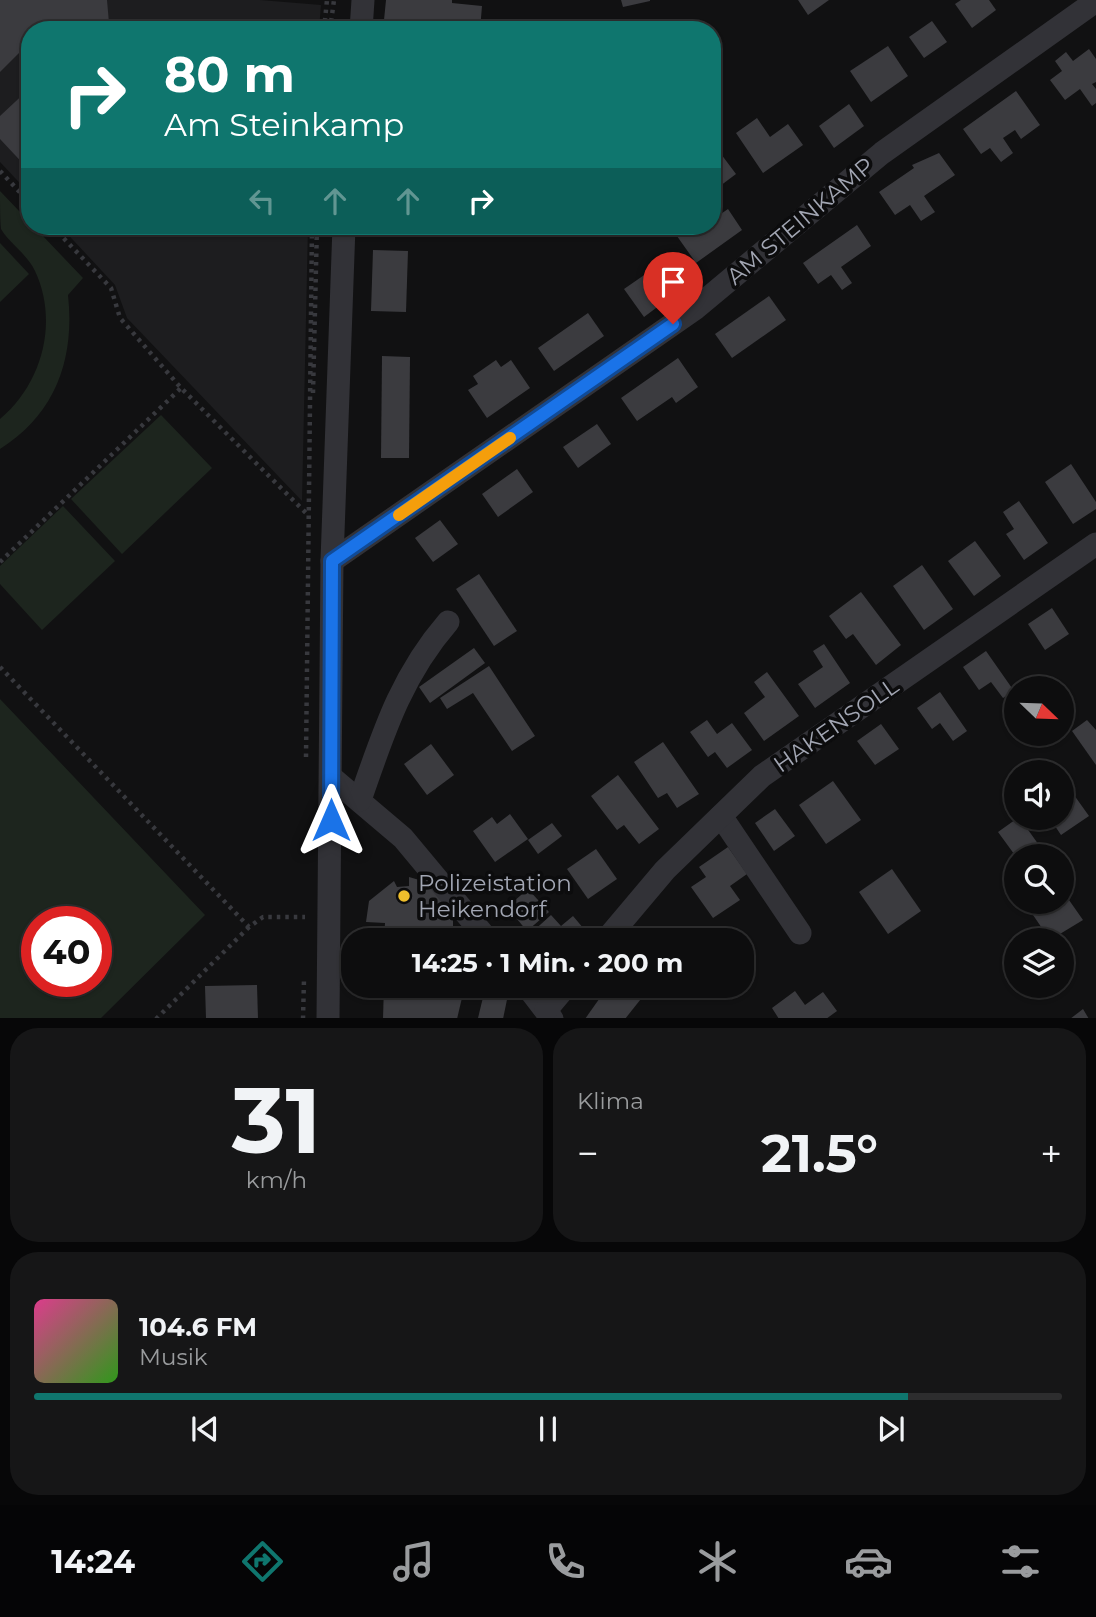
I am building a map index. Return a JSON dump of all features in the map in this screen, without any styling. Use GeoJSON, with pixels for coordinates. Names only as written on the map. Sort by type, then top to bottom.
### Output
{"type":"FeatureCollection","features":[{"type":"Feature","properties":{"kind":"street"},"geometry":{"type":"LineString","coordinates":[[361,21],[363,0]]}},
{"type":"Feature","properties":{"kind":"street","name":"AM STEINKAMP"},"geometry":{"type":"LineString","coordinates":[[332,561],[696,308],[883,153],[1096,1]]}},
{"type":"Feature","properties":{"kind":"street"},"geometry":{"type":"LineString","coordinates":[[328,1018],[332,561],[344,235]]}},
{"type":"Feature","properties":{"kind":"street","name":"HAKENSOLL"},"geometry":{"type":"LineString","coordinates":[[616,928],[664,870],[769,772],[1096,544]]}},
{"type":"Feature","properties":{"kind":"street"},"geometry":{"type":"LineString","coordinates":[[360,800],[391,710],[421,653],[448,622]]}},
{"type":"Feature","properties":{"kind":"street"},"geometry":{"type":"LineString","coordinates":[[331,777],[403,838],[478,928]]}},
{"type":"Feature","properties":{"kind":"street"},"geometry":{"type":"LineString","coordinates":[[721,816],[800,933]]}},
{"type":"Feature","properties":{"kind":"street"},"geometry":{"type":"LineString","coordinates":[[536,998],[549,1014],[559,998]]}},
{"type":"Feature","properties":{"kind":"path"},"geometry":{"type":"LineString","coordinates":[[325,21],[327,0]]}},
{"type":"Feature","properties":{"kind":"path"},"geometry":{"type":"LineString","coordinates":[[331,21],[334,0]]}},
{"type":"Feature","properties":{"kind":"path"},"geometry":{"type":"LineString","coordinates":[[0,172],[21,194]]}},
{"type":"Feature","properties":{"kind":"path"},"geometry":{"type":"LineString","coordinates":[[61,235],[111,288],[120,318],[181,388],[306,514]]}},
{"type":"Feature","properties":{"kind":"path"},"geometry":{"type":"LineString","coordinates":[[306,769],[306,514],[312,235]]}},
{"type":"Feature","properties":{"kind":"path"},"geometry":{"type":"LineString","coordinates":[[0,562],[181,388]]}},
{"type":"Feature","properties":{"kind":"path"},"geometry":{"type":"LineString","coordinates":[[0,667],[249,927]]}},
{"type":"Feature","properties":{"kind":"path"},"geometry":{"type":"LineString","coordinates":[[156,1018],[249,927],[263,917],[305,917]]}},
{"type":"Feature","properties":{"kind":"shaded area"},"geometry":{"type":"Polygon","coordinates":[[[0,0],[260,0],[321,5],[320,21],[21,21],[21,184],[0,162],[0,0]]]}},
{"type":"Feature","properties":{"kind":"shaded area"},"geometry":{"type":"Polygon","coordinates":[[[0,191],[21,213],[21,235],[42,235],[83,278],[68,295],[68,341],[58,382],[35,419],[0,449],[0,419],[15,405],[27,388],[36,370],[46,331],[46,311],[35,271],[28,259],[1,229],[0,191]]]}},
{"type":"Feature","properties":{"kind":"shaded area"},"geometry":{"type":"Polygon","coordinates":[[[68,235],[308,235],[302,501],[127,318],[115,285],[68,235]]]}},
{"type":"Feature","properties":{"kind":"shaded area"},"geometry":{"type":"Polygon","coordinates":[[[0,243],[29,274],[0,302],[0,243]]]}},
{"type":"Feature","properties":{"kind":"shaded area"},"geometry":{"type":"Polygon","coordinates":[[[161,415],[212,468],[122,554],[71,499],[161,415]]]}},
{"type":"Feature","properties":{"kind":"shaded area"},"geometry":{"type":"Polygon","coordinates":[[[63,506],[115,561],[42,630],[0,584],[0,566],[63,506]]]}},
{"type":"Feature","properties":{"kind":"shaded area"},"geometry":{"type":"Polygon","coordinates":[[[0,699],[205,915],[101,1018],[0,1018],[0,699]]]}},
{"type":"Feature","properties":{"kind":"building"},"geometry":{"type":"Polygon","coordinates":[[[0,0],[107,0],[109,21],[21,21],[21,51],[0,72],[0,0]]]}},
{"type":"Feature","properties":{"kind":"building"},"geometry":{"type":"Polygon","coordinates":[[[386,0],[452,0],[452,3],[482,6],[481,21],[384,21],[386,0]]]}},
{"type":"Feature","properties":{"kind":"building"},"geometry":{"type":"Polygon","coordinates":[[[621,0],[650,0],[650,1],[623,7],[621,0]]]}},
{"type":"Feature","properties":{"kind":"building"},"geometry":{"type":"Polygon","coordinates":[[[798,0],[829,0],[808,15],[798,0]]]}},
{"type":"Feature","properties":{"kind":"building"},"geometry":{"type":"Polygon","coordinates":[[[961,0],[989,0],[996,10],[972,28],[955,4],[961,0]]]}},
{"type":"Feature","properties":{"kind":"building"},"geometry":{"type":"Polygon","coordinates":[[[932,21],[947,42],[924,58],[909,37],[932,21]]]}},
{"type":"Feature","properties":{"kind":"building"},"geometry":{"type":"Polygon","coordinates":[[[888,46],[908,76],[871,102],[850,71],[888,46]]]}},
{"type":"Feature","properties":{"kind":"building"},"geometry":{"type":"Polygon","coordinates":[[[1089,49],[1096,59],[1096,82],[1092,84],[1096,89],[1096,103],[1092,106],[1080,89],[1065,100],[1050,80],[1062,71],[1055,61],[1066,52],[1073,61],[1089,49]]]}},
{"type":"Feature","properties":{"kind":"building"},"geometry":{"type":"Polygon","coordinates":[[[1016,91],[1040,125],[1021,139],[1015,130],[1003,138],[1013,153],[1001,162],[990,148],[981,154],[963,129],[1016,91]]]}},
{"type":"Feature","properties":{"kind":"building"},"geometry":{"type":"Polygon","coordinates":[[[21,96],[21,161],[0,139],[0,116],[21,96]]]}},
{"type":"Feature","properties":{"kind":"building"},"geometry":{"type":"Polygon","coordinates":[[[849,104],[864,126],[834,148],[819,126],[849,104]]]}},
{"type":"Feature","properties":{"kind":"building"},"geometry":{"type":"Polygon","coordinates":[[[757,118],[770,137],[788,124],[803,145],[763,173],[736,133],[757,118]]]}},
{"type":"Feature","properties":{"kind":"building"},"geometry":{"type":"Polygon","coordinates":[[[939,153],[955,175],[924,196],[935,212],[921,221],[910,205],[895,215],[879,192],[914,168],[912,165],[939,153]]]}},
{"type":"Feature","properties":{"kind":"building"},"geometry":{"type":"Polygon","coordinates":[[[721,154],[736,174],[721,185],[721,154]]]}},
{"type":"Feature","properties":{"kind":"building"},"geometry":{"type":"Polygon","coordinates":[[[728,209],[742,230],[696,263],[676,235],[721,235],[721,214],[728,209]]]}},
{"type":"Feature","properties":{"kind":"building"},"geometry":{"type":"Polygon","coordinates":[[[857,225],[871,246],[841,267],[852,283],[842,290],[831,275],[818,284],[803,263],[857,225]]]}},
{"type":"Feature","properties":{"kind":"building"},"geometry":{"type":"Polygon","coordinates":[[[373,250],[408,251],[406,312],[371,311],[373,250]]]}},
{"type":"Feature","properties":{"kind":"building"},"geometry":{"type":"Polygon","coordinates":[[[663,262],[679,285],[656,300],[660,305],[644,317],[624,289],[663,262]]]}},
{"type":"Feature","properties":{"kind":"building"},"geometry":{"type":"Polygon","coordinates":[[[769,296],[786,320],[732,358],[715,334],[769,296]]]}},
{"type":"Feature","properties":{"kind":"building"},"geometry":{"type":"Polygon","coordinates":[[[588,313],[604,336],[554,371],[538,348],[588,313]]]}},
{"type":"Feature","properties":{"kind":"building"},"geometry":{"type":"Polygon","coordinates":[[[382,356],[410,357],[409,458],[381,458],[382,356]]]}},
{"type":"Feature","properties":{"kind":"building"},"geometry":{"type":"Polygon","coordinates":[[[678,358],[698,387],[676,403],[672,397],[637,421],[621,398],[678,358]]]}},
{"type":"Feature","properties":{"kind":"building"},"geometry":{"type":"Polygon","coordinates":[[[496,360],[501,367],[511,360],[530,388],[487,418],[468,390],[478,384],[473,376],[496,360]]]}},
{"type":"Feature","properties":{"kind":"building"},"geometry":{"type":"Polygon","coordinates":[[[597,424],[611,444],[578,468],[563,447],[597,424]]]}},
{"type":"Feature","properties":{"kind":"building"},"geometry":{"type":"Polygon","coordinates":[[[1071,464],[1096,502],[1096,509],[1073,524],[1045,482],[1071,464]]]}},
{"type":"Feature","properties":{"kind":"building"},"geometry":{"type":"Polygon","coordinates":[[[517,469],[533,492],[498,517],[482,494],[517,469]]]}},
{"type":"Feature","properties":{"kind":"building"},"geometry":{"type":"Polygon","coordinates":[[[1019,501],[1048,543],[1024,560],[1006,534],[1014,529],[1003,512],[1019,501]]]}},
{"type":"Feature","properties":{"kind":"building"},"geometry":{"type":"Polygon","coordinates":[[[440,520],[458,544],[433,562],[415,538],[440,520]]]}},
{"type":"Feature","properties":{"kind":"building"},"geometry":{"type":"Polygon","coordinates":[[[975,541],[1001,576],[974,596],[948,561],[975,541]]]}},
{"type":"Feature","properties":{"kind":"building"},"geometry":{"type":"Polygon","coordinates":[[[922,565],[953,609],[924,630],[893,586],[922,565]]]}},
{"type":"Feature","properties":{"kind":"building"},"geometry":{"type":"Polygon","coordinates":[[[479,574],[517,631],[494,646],[456,589],[479,574]]]}},
{"type":"Feature","properties":{"kind":"building"},"geometry":{"type":"Polygon","coordinates":[[[861,592],[901,645],[876,665],[853,634],[846,639],[829,616],[861,592]]]}},
{"type":"Feature","properties":{"kind":"building"},"geometry":{"type":"Polygon","coordinates":[[[1052,608],[1069,634],[1045,650],[1028,624],[1052,608]]]}},
{"type":"Feature","properties":{"kind":"building"},"geometry":{"type":"Polygon","coordinates":[[[824,644],[850,683],[815,708],[798,684],[823,667],[813,651],[824,644]]]}},
{"type":"Feature","properties":{"kind":"building"},"geometry":{"type":"Polygon","coordinates":[[[474,648],[485,663],[430,703],[419,687],[474,648]]]}},
{"type":"Feature","properties":{"kind":"building"},"geometry":{"type":"Polygon","coordinates":[[[986,651],[1004,677],[1004,697],[991,682],[979,690],[963,667],[986,651]]]}},
{"type":"Feature","properties":{"kind":"building"},"geometry":{"type":"Polygon","coordinates":[[[489,666],[535,736],[512,751],[473,693],[447,709],[440,698],[489,666]]]}},
{"type":"Feature","properties":{"kind":"building"},"geometry":{"type":"Polygon","coordinates":[[[767,672],[799,716],[764,741],[744,713],[765,697],[754,682],[767,672]]]}},
{"type":"Feature","properties":{"kind":"building"},"geometry":{"type":"Polygon","coordinates":[[[940,692],[967,731],[953,741],[940,723],[932,729],[917,708],[940,692]]]}},
{"type":"Feature","properties":{"kind":"building"},"geometry":{"type":"Polygon","coordinates":[[[707,720],[717,734],[732,723],[752,750],[727,768],[715,752],[708,757],[690,732],[707,720]]]}},
{"type":"Feature","properties":{"kind":"building"},"geometry":{"type":"Polygon","coordinates":[[[1087,720],[1096,730],[1096,765],[1074,734],[1074,730],[1087,720]]]}},
{"type":"Feature","properties":{"kind":"building"},"geometry":{"type":"Polygon","coordinates":[[[881,724],[899,749],[875,765],[857,741],[881,724]]]}},
{"type":"Feature","properties":{"kind":"building"},"geometry":{"type":"Polygon","coordinates":[[[663,742],[699,794],[677,808],[667,793],[658,798],[634,762],[663,742]]]}},
{"type":"Feature","properties":{"kind":"building"},"geometry":{"type":"Polygon","coordinates":[[[431,744],[454,775],[427,795],[404,764],[431,744]]]}},
{"type":"Feature","properties":{"kind":"building"},"geometry":{"type":"Polygon","coordinates":[[[618,775],[659,829],[639,844],[624,825],[617,830],[591,796],[618,775]]]}},
{"type":"Feature","properties":{"kind":"building"},"geometry":{"type":"Polygon","coordinates":[[[833,781],[861,820],[826,844],[799,805],[833,781]]]}},
{"type":"Feature","properties":{"kind":"building"},"geometry":{"type":"Polygon","coordinates":[[[1074,795],[1089,816],[1074,826],[1074,795]]]}},
{"type":"Feature","properties":{"kind":"building"},"geometry":{"type":"Polygon","coordinates":[[[775,809],[795,836],[774,851],[755,823],[775,809]]]}},
{"type":"Feature","properties":{"kind":"building"},"geometry":{"type":"Polygon","coordinates":[[[510,814],[528,839],[495,862],[473,831],[492,817],[497,824],[510,814]]]}},
{"type":"Feature","properties":{"kind":"building"},"geometry":{"type":"Polygon","coordinates":[[[552,823],[562,836],[538,854],[528,840],[552,823]]]}},
{"type":"Feature","properties":{"kind":"building"},"geometry":{"type":"Polygon","coordinates":[[[1004,828],[1004,830],[1028,830],[1038,844],[1007,844],[998,832],[1004,828]]]}},
{"type":"Feature","properties":{"kind":"building"},"geometry":{"type":"Polygon","coordinates":[[[728,847],[747,874],[730,886],[740,900],[713,918],[691,887],[706,877],[699,867],[728,847]]]}},
{"type":"Feature","properties":{"kind":"building"},"geometry":{"type":"Polygon","coordinates":[[[596,849],[617,879],[588,899],[567,869],[596,849]]]}},
{"type":"Feature","properties":{"kind":"building"},"geometry":{"type":"Polygon","coordinates":[[[892,869],[921,911],[888,934],[859,892],[892,869]]]}},
{"type":"Feature","properties":{"kind":"building"},"geometry":{"type":"Polygon","coordinates":[[[409,877],[433,884],[453,914],[453,928],[385,928],[385,923],[366,922],[369,901],[394,881],[397,887],[409,886],[409,877]]]}},
{"type":"Feature","properties":{"kind":"building"},"geometry":{"type":"Polygon","coordinates":[[[528,889],[549,912],[530,928],[524,928],[507,907],[528,889]]]}},
{"type":"Feature","properties":{"kind":"building"},"geometry":{"type":"Polygon","coordinates":[[[1074,907],[1083,920],[1070,928],[1042,928],[1032,914],[1074,914],[1074,907]]]}},
{"type":"Feature","properties":{"kind":"building"},"geometry":{"type":"Polygon","coordinates":[[[551,915],[561,926],[573,916],[583,928],[537,928],[551,915]]]}},
{"type":"Feature","properties":{"kind":"building"},"geometry":{"type":"Polygon","coordinates":[[[257,985],[258,1018],[206,1018],[205,986],[257,985]]]}},
{"type":"Feature","properties":{"kind":"building"},"geometry":{"type":"Polygon","coordinates":[[[795,991],[805,1005],[823,992],[837,1011],[827,1018],[778,1018],[772,1008],[795,991]]]}},
{"type":"Feature","properties":{"kind":"building"},"geometry":{"type":"Polygon","coordinates":[[[384,998],[462,998],[457,1018],[383,1018],[384,998]]]}},
{"type":"Feature","properties":{"kind":"building"},"geometry":{"type":"Polygon","coordinates":[[[483,998],[507,998],[503,1018],[478,1018],[483,998]]]}},
{"type":"Feature","properties":{"kind":"building"},"geometry":{"type":"Polygon","coordinates":[[[600,998],[642,998],[626,1018],[586,1018],[600,998]]]}},
{"type":"Feature","properties":{"kind":"building"},"geometry":{"type":"Polygon","coordinates":[[[1083,1009],[1088,1018],[1071,1018],[1083,1009]]]}},
{"type":"Feature","properties":{"kind":"slow traffic"},"geometry":{"type":"LineString","coordinates":[[399,515],[510,438]]}},
{"type":"Feature","properties":{"kind":"place","name":"Polizeistation Heikendorf"},"geometry":{"type":"Point","coordinates":[404,896]}},
{"type":"Feature","properties":{"kind":"route"},"geometry":{"type":"LineString","coordinates":[[331,820],[332,561],[673,324]]}}]}
